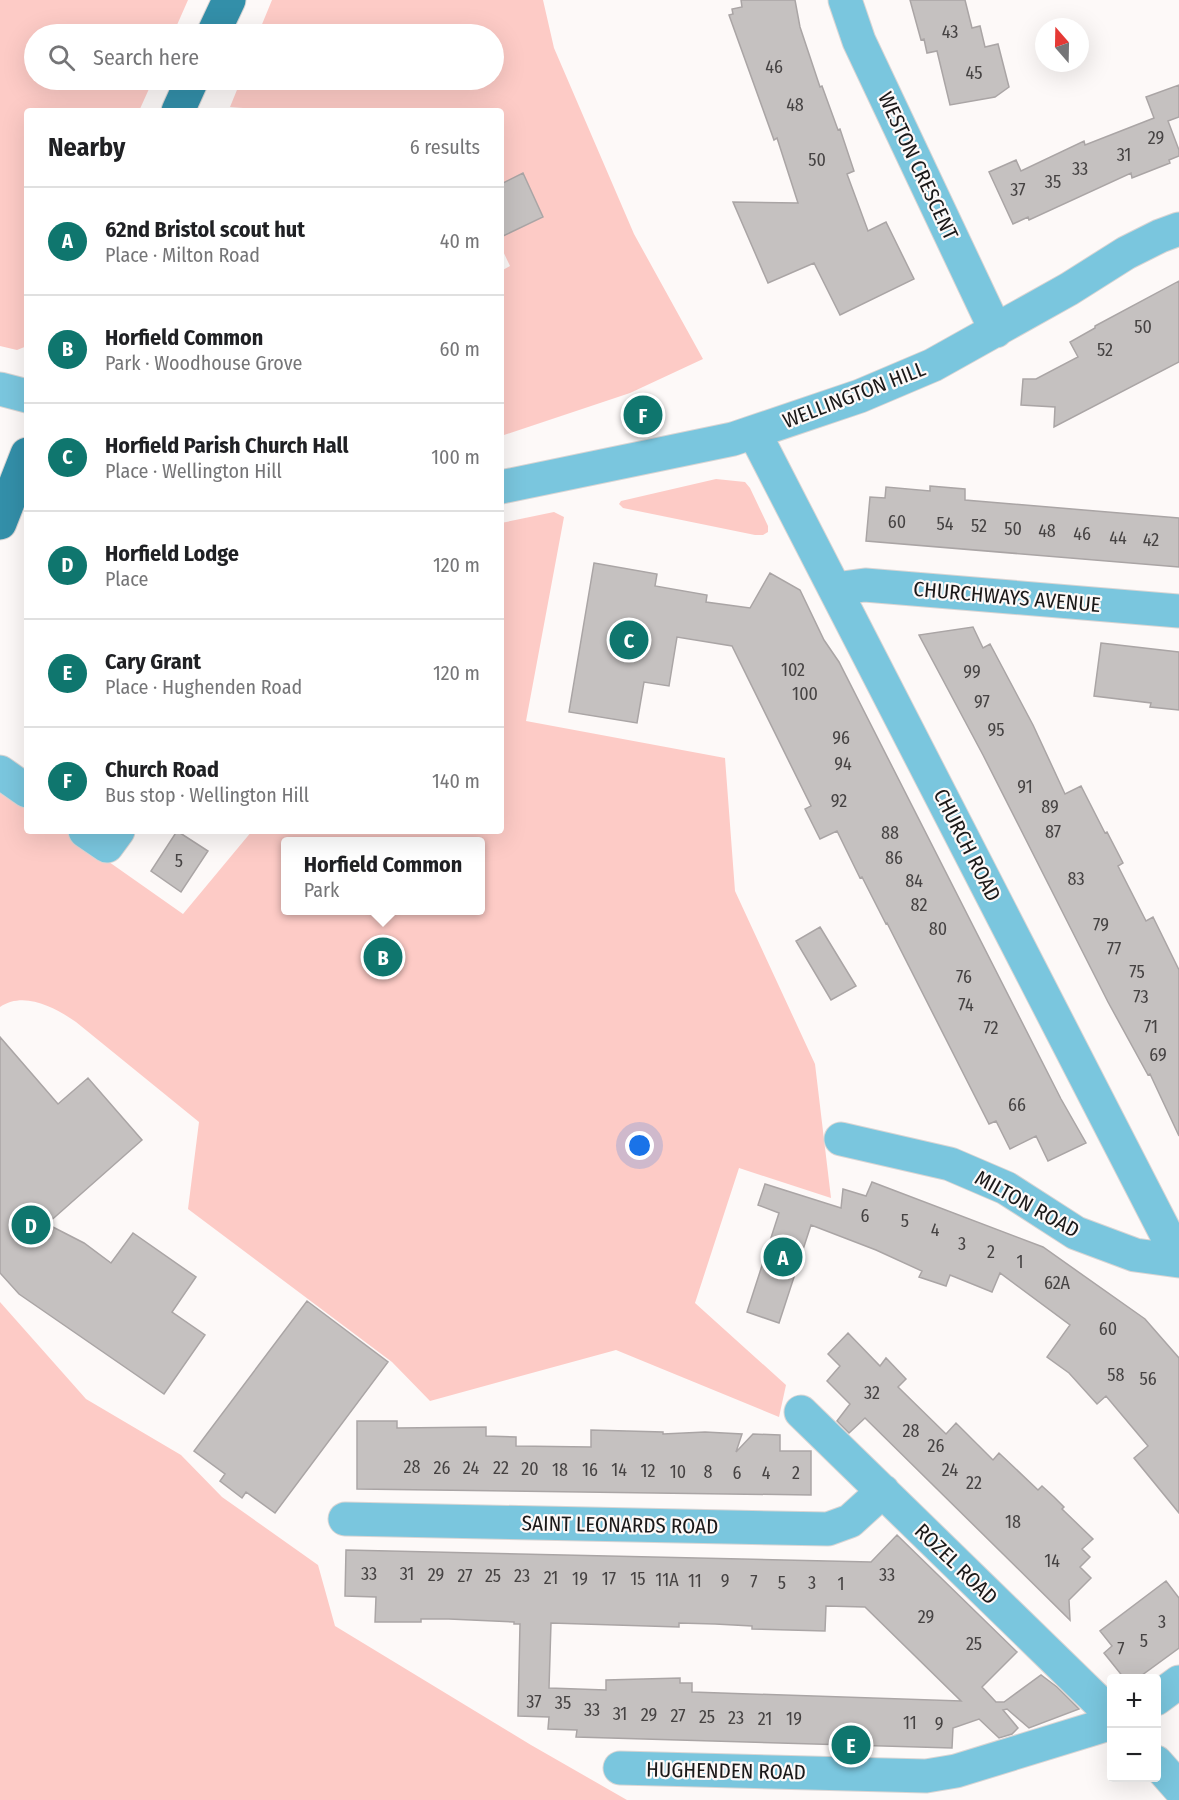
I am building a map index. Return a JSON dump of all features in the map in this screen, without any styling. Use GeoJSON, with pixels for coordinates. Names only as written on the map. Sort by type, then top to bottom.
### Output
{"type":"FeatureCollection","features":[{"type":"Feature","properties":{"kind":"main road"},"geometry":{"type":"LineString","coordinates":[[217,24],[228,0]]}},
{"type":"Feature","properties":{"kind":"main road"},"geometry":{"type":"LineString","coordinates":[[179,108],[187,90]]}},
{"type":"Feature","properties":{"kind":"main road"},"geometry":{"type":"LineString","coordinates":[[0,523],[24,462]]}},
{"type":"Feature","properties":{"kind":"street","name":"WESTON CRESCENT"},"geometry":{"type":"LineString","coordinates":[[845,0],[859,41],[996,331]]}},
{"type":"Feature","properties":{"kind":"street","name":"WELLINGTON HILL"},"geometry":{"type":"LineString","coordinates":[[504,486],[733,439],[860,396],[933,365],[1069,289],[1126,252],[1179,229]]}},
{"type":"Feature","properties":{"kind":"street"},"geometry":{"type":"LineString","coordinates":[[0,389],[24,395]]}},
{"type":"Feature","properties":{"kind":"street","name":"CHURCH ROAD"},"geometry":{"type":"LineString","coordinates":[[754,432],[1179,1260]]}},
{"type":"Feature","properties":{"kind":"street","name":"CHURCHWAYS AVENUE"},"geometry":{"type":"LineString","coordinates":[[835,589],[865,585],[1179,611]]}},
{"type":"Feature","properties":{"kind":"street"},"geometry":{"type":"LineString","coordinates":[[0,772],[24,789]]}},
{"type":"Feature","properties":{"kind":"street"},"geometry":{"type":"LineString","coordinates":[[89,834],[107,846],[116,834]]}},
{"type":"Feature","properties":{"kind":"street","name":"MILTON ROAD"},"geometry":{"type":"LineString","coordinates":[[841,1139],[950,1164],[1006,1188],[1076,1233],[1136,1255],[1179,1260]]}},
{"type":"Feature","properties":{"kind":"street","name":"ROZEL ROAD"},"geometry":{"type":"LineString","coordinates":[[801,1412],[1107,1710]]}},
{"type":"Feature","properties":{"kind":"street","name":"SAINT LEONARDS ROAD"},"geometry":{"type":"LineString","coordinates":[[345,1519],[828,1529],[850,1521],[883,1491]]}},
{"type":"Feature","properties":{"kind":"street"},"geometry":{"type":"LineString","coordinates":[[1161,1695],[1179,1682]]}},
{"type":"Feature","properties":{"kind":"street","name":"HUGHENDEN ROAD"},"geometry":{"type":"LineString","coordinates":[[620,1768],[926,1776],[956,1771],[1107,1725]]}},
{"type":"Feature","properties":{"kind":"street"},"geometry":{"type":"LineString","coordinates":[[1161,1768],[1179,1788]]}},
{"type":"Feature","properties":{"kind":"shaded area"},"geometry":{"type":"Polygon","coordinates":[[[0,0],[188,0],[177,24],[24,24],[24,90],[148,90],[140,108],[24,108],[24,347],[17,350],[0,346],[0,0]]]}},
{"type":"Feature","properties":{"kind":"shaded area"},"geometry":{"type":"Polygon","coordinates":[[[272,0],[543,0],[554,48],[634,234],[703,359],[630,393],[504,435],[504,269],[510,266],[504,253],[504,236],[543,217],[523,174],[504,183],[504,108],[230,107],[237,90],[504,90],[504,24],[262,24],[272,0]]]}},
{"type":"Feature","properties":{"kind":"shaded area"},"geometry":{"type":"Polygon","coordinates":[[[716,479],[745,482],[768,526],[768,532],[755,535],[623,508],[619,504],[621,501],[716,479]]]}},
{"type":"Feature","properties":{"kind":"shaded area"},"geometry":{"type":"Polygon","coordinates":[[[554,512],[564,517],[526,721],[725,758],[735,891],[815,1064],[831,1198],[739,1168],[695,1303],[786,1385],[779,1417],[616,1350],[430,1401],[392,1362],[188,1209],[199,1122],[76,1022],[58,1011],[39,1003],[19,1000],[0,1007],[0,785],[24,802],[24,834],[69,834],[183,914],[250,834],[504,834],[504,522],[554,512]]]}},
{"type":"Feature","properties":{"kind":"shaded area"},"geometry":{"type":"Polygon","coordinates":[[[0,1302],[86,1399],[181,1455],[222,1497],[318,1565],[335,1626],[531,1745],[627,1800],[0,1800],[0,1302]]]}},
{"type":"Feature","properties":{"kind":"building"},"geometry":{"type":"Polygon","coordinates":[[[741,0],[795,0],[800,27],[820,87],[822,86],[838,130],[840,129],[854,171],[847,174],[868,231],[886,222],[914,279],[840,315],[814,263],[768,283],[733,202],[798,203],[777,138],[774,140],[729,15],[733,14],[732,9],[742,7],[741,0]]]}},
{"type":"Feature","properties":{"kind":"building"},"geometry":{"type":"Polygon","coordinates":[[[910,0],[965,0],[972,28],[980,26],[985,47],[998,44],[1009,87],[995,97],[950,105],[937,51],[927,53],[910,0]]]}},
{"type":"Feature","properties":{"kind":"building"},"geometry":{"type":"Polygon","coordinates":[[[1179,85],[1179,117],[1168,121],[1179,156],[1169,160],[1170,163],[1132,178],[1131,173],[1029,220],[1028,217],[1013,224],[989,172],[1016,160],[1021,171],[1084,141],[1085,145],[1154,118],[1146,97],[1179,85]]]}},
{"type":"Feature","properties":{"kind":"building"},"geometry":{"type":"Polygon","coordinates":[[[523,173],[543,217],[504,236],[504,182],[523,173]]]}},
{"type":"Feature","properties":{"kind":"building"},"geometry":{"type":"Polygon","coordinates":[[[1179,281],[1179,362],[1054,427],[1055,407],[1021,405],[1023,379],[1036,379],[1078,357],[1070,342],[1179,281]]]}},
{"type":"Feature","properties":{"kind":"building"},"geometry":{"type":"Polygon","coordinates":[[[930,486],[965,489],[965,500],[1179,518],[1179,567],[866,541],[870,497],[885,498],[886,487],[930,491],[930,486]]]}},
{"type":"Feature","properties":{"kind":"building"},"geometry":{"type":"Polygon","coordinates":[[[594,563],[657,574],[655,586],[707,595],[706,602],[750,608],[770,573],[800,590],[824,640],[839,662],[1061,1099],[1086,1143],[1048,1161],[1036,1136],[1010,1149],[996,1121],[989,1124],[887,923],[862,877],[860,878],[837,831],[820,839],[805,809],[811,806],[732,646],[677,637],[669,686],[644,682],[637,723],[569,712],[594,563]]]}},
{"type":"Feature","properties":{"kind":"building"},"geometry":{"type":"Polygon","coordinates":[[[973,627],[983,648],[990,644],[1033,725],[1065,794],[1081,786],[1123,863],[1118,866],[1146,921],[1153,917],[1179,970],[1179,1136],[1150,1074],[1148,1075],[1108,1002],[983,755],[919,635],[973,627]]]}},
{"type":"Feature","properties":{"kind":"building"},"geometry":{"type":"Polygon","coordinates":[[[1101,643],[1179,652],[1179,710],[1150,707],[1151,703],[1094,696],[1101,643]]]}},
{"type":"Feature","properties":{"kind":"building"},"geometry":{"type":"Polygon","coordinates":[[[175,834],[182,834],[208,851],[181,892],[151,871],[175,834]]]}},
{"type":"Feature","properties":{"kind":"building"},"geometry":{"type":"Polygon","coordinates":[[[820,927],[856,986],[831,1000],[796,941],[820,927]]]}},
{"type":"Feature","properties":{"kind":"building"},"geometry":{"type":"Polygon","coordinates":[[[0,1037],[58,1104],[88,1078],[142,1140],[47,1224],[84,1243],[111,1263],[133,1233],[196,1277],[172,1312],[205,1335],[164,1394],[19,1294],[0,1273],[0,1037]]]}},
{"type":"Feature","properties":{"kind":"building"},"geometry":{"type":"Polygon","coordinates":[[[872,1182],[1043,1247],[1145,1319],[1179,1358],[1179,1513],[1134,1458],[1148,1446],[1106,1396],[1097,1404],[1069,1373],[1047,1357],[1070,1325],[1000,1273],[992,1292],[950,1275],[946,1286],[919,1277],[922,1271],[876,1250],[811,1225],[779,1323],[747,1312],[779,1213],[758,1205],[765,1184],[841,1208],[843,1189],[866,1196],[872,1182]]]}},
{"type":"Feature","properties":{"kind":"building"},"geometry":{"type":"Polygon","coordinates":[[[307,1301],[388,1362],[275,1513],[246,1492],[242,1498],[220,1481],[225,1474],[194,1451],[307,1301]]]}},
{"type":"Feature","properties":{"kind":"building"},"geometry":{"type":"Polygon","coordinates":[[[848,1333],[880,1366],[886,1358],[906,1379],[898,1387],[946,1434],[956,1423],[993,1460],[999,1453],[1038,1490],[1042,1486],[1093,1539],[1082,1549],[1090,1557],[1080,1567],[1091,1578],[1069,1600],[1070,1620],[865,1418],[849,1433],[837,1421],[850,1404],[827,1381],[840,1366],[828,1354],[848,1333]]]}},
{"type":"Feature","properties":{"kind":"building"},"geometry":{"type":"Polygon","coordinates":[[[357,1421],[397,1421],[397,1428],[486,1427],[486,1436],[516,1437],[516,1446],[591,1447],[591,1430],[663,1432],[663,1434],[705,1432],[742,1434],[736,1452],[753,1434],[780,1435],[780,1451],[811,1451],[811,1495],[357,1489],[357,1421]]]}},
{"type":"Feature","properties":{"kind":"building"},"geometry":{"type":"Polygon","coordinates":[[[897,1535],[1017,1652],[982,1687],[996,1702],[1004,1702],[1041,1675],[1079,1709],[1029,1728],[1007,1709],[1003,1710],[1018,1728],[1012,1734],[999,1738],[979,1719],[953,1728],[952,1748],[576,1737],[577,1730],[548,1729],[549,1717],[518,1716],[520,1624],[449,1619],[421,1619],[421,1622],[375,1622],[376,1597],[345,1596],[346,1550],[871,1562],[897,1535]],[[826,1606],[825,1631],[752,1629],[752,1626],[715,1624],[679,1623],[679,1627],[551,1623],[549,1688],[606,1690],[606,1680],[680,1678],[680,1683],[692,1683],[692,1692],[961,1701],[865,1607],[826,1606]]]}},
{"type":"Feature","properties":{"kind":"building"},"geometry":{"type":"Polygon","coordinates":[[[1166,1581],[1179,1598],[1179,1648],[1143,1674],[1121,1674],[1104,1653],[1112,1646],[1100,1631],[1166,1581]]]}},
{"type":"Feature","properties":{"kind":"place","name":"Church Road"},"geometry":{"type":"Point","coordinates":[643,415]}},
{"type":"Feature","properties":{"kind":"place","name":"Horfield Parish Church Hall"},"geometry":{"type":"Point","coordinates":[629,640]}},
{"type":"Feature","properties":{"kind":"place","name":"Horfield Common"},"geometry":{"type":"Point","coordinates":[383,957]}},
{"type":"Feature","properties":{"kind":"place","name":"Horfield Lodge"},"geometry":{"type":"Point","coordinates":[31,1225]}},
{"type":"Feature","properties":{"kind":"place","name":"62nd Bristol scout hut"},"geometry":{"type":"Point","coordinates":[783,1257]}},
{"type":"Feature","properties":{"kind":"place","name":"Cary Grant"},"geometry":{"type":"Point","coordinates":[851,1745]}}]}
